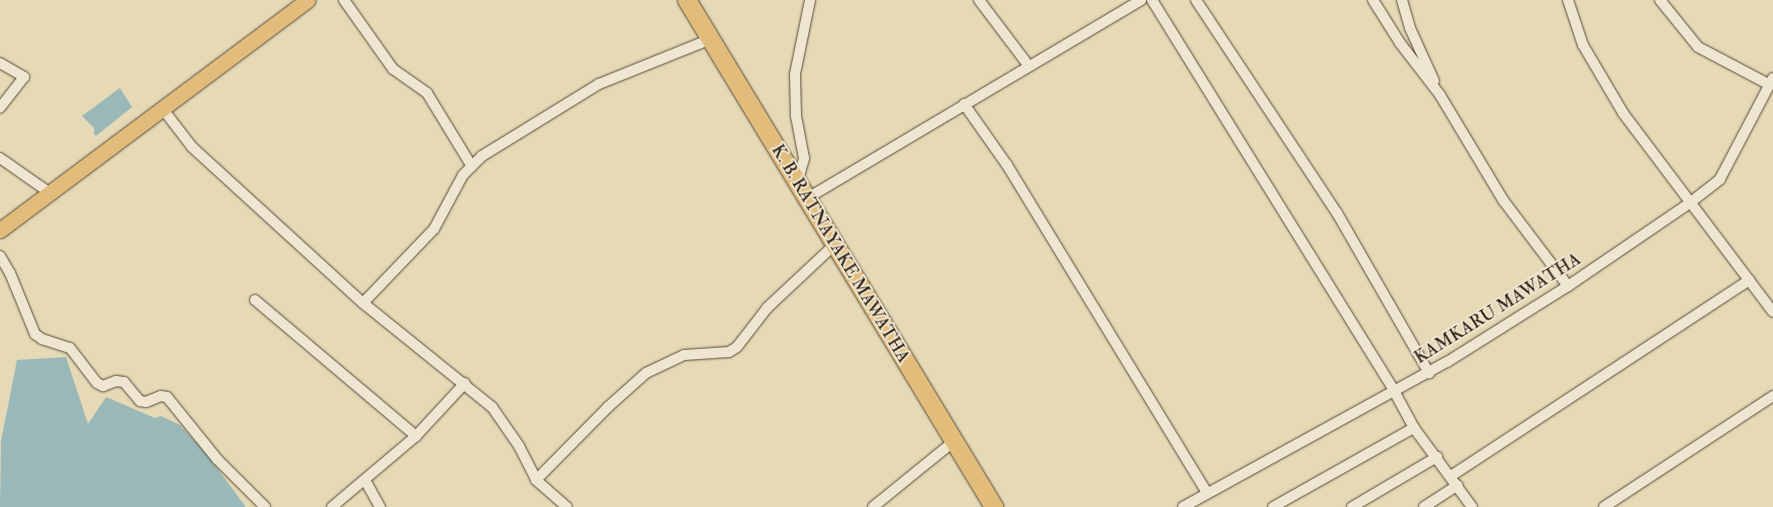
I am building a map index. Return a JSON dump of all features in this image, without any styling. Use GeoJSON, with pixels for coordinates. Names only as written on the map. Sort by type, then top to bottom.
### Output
{"type":"FeatureCollection","features":[{"type":"Feature","properties":{"kind":"highway","name":"K. B. RATNAYAKE MAWATHA"},"geometry":{"type":"LineString","coordinates":[[687,0],[994,507]]}},
{"type":"Feature","properties":{"kind":"main road"},"geometry":{"type":"LineString","coordinates":[[0,230],[308,0]]}},
{"type":"Feature","properties":{"kind":"street"},"geometry":{"type":"LineString","coordinates":[[344,0],[393,69],[428,93],[471,165]]}},
{"type":"Feature","properties":{"kind":"street"},"geometry":{"type":"LineString","coordinates":[[797,183],[804,158],[796,116],[795,74],[810,0]]}},
{"type":"Feature","properties":{"kind":"street"},"geometry":{"type":"LineString","coordinates":[[979,0],[1029,66]]}},
{"type":"Feature","properties":{"kind":"street"},"geometry":{"type":"LineString","coordinates":[[806,199],[1141,0]]}},
{"type":"Feature","properties":{"kind":"street"},"geometry":{"type":"LineString","coordinates":[[1152,0],[1394,391],[1414,428],[1472,507]]}},
{"type":"Feature","properties":{"kind":"street"},"geometry":{"type":"LineString","coordinates":[[1196,0],[1337,213],[1429,372]]}},
{"type":"Feature","properties":{"kind":"street"},"geometry":{"type":"LineString","coordinates":[[1373,0],[1400,43],[1440,95]]}},
{"type":"Feature","properties":{"kind":"street"},"geometry":{"type":"LineString","coordinates":[[1402,0],[1410,28],[1440,95],[1502,200],[1568,286]]}},
{"type":"Feature","properties":{"kind":"street"},"geometry":{"type":"LineString","coordinates":[[1568,0],[1583,45],[1623,113],[1773,312]]}},
{"type":"Feature","properties":{"kind":"street"},"geometry":{"type":"LineString","coordinates":[[1660,0],[1698,47],[1771,82]]}},
{"type":"Feature","properties":{"kind":"street"},"geometry":{"type":"LineString","coordinates":[[363,303],[434,229],[463,175],[471,165],[490,151],[599,84],[711,39]]}},
{"type":"Feature","properties":{"kind":"street"},"geometry":{"type":"LineString","coordinates":[[0,63],[24,78],[0,108]]}},
{"type":"Feature","properties":{"kind":"street","name":"KAMKARU MAWATHA"},"geometry":{"type":"LineString","coordinates":[[1183,507],[1429,372],[1568,286],[1691,202],[1720,178],[1771,82]]}},
{"type":"Feature","properties":{"kind":"street"},"geometry":{"type":"LineString","coordinates":[[964,104],[1007,166],[1207,493]]}},
{"type":"Feature","properties":{"kind":"street"},"geometry":{"type":"LineString","coordinates":[[162,108],[192,147],[363,303],[492,406],[507,427],[536,480],[567,507]]}},
{"type":"Feature","properties":{"kind":"street"},"geometry":{"type":"LineString","coordinates":[[0,158],[50,193]]}},
{"type":"Feature","properties":{"kind":"street"},"geometry":{"type":"LineString","coordinates":[[536,480],[608,407],[646,373],[684,355],[729,352],[737,347],[767,308],[834,245]]}},
{"type":"Feature","properties":{"kind":"street"},"geometry":{"type":"LineString","coordinates":[[0,256],[10,272],[35,334],[42,339],[70,348],[97,383],[104,386],[116,381],[124,382],[140,401],[146,402],[161,396],[167,398],[217,460],[265,507]]}},
{"type":"Feature","properties":{"kind":"street"},"geometry":{"type":"LineString","coordinates":[[1451,476],[1749,280]]}},
{"type":"Feature","properties":{"kind":"street"},"geometry":{"type":"LineString","coordinates":[[255,300],[416,436]]}},
{"type":"Feature","properties":{"kind":"street"},"geometry":{"type":"LineString","coordinates":[[332,507],[416,436],[464,383]]}},
{"type":"Feature","properties":{"kind":"street"},"geometry":{"type":"LineString","coordinates":[[1604,507],[1773,396]]}},
{"type":"Feature","properties":{"kind":"street"},"geometry":{"type":"LineString","coordinates":[[1272,507],[1414,428]]}},
{"type":"Feature","properties":{"kind":"street"},"geometry":{"type":"LineString","coordinates":[[873,507],[953,442]]}},
{"type":"Feature","properties":{"kind":"street"},"geometry":{"type":"LineString","coordinates":[[1352,507],[1437,457]]}},
{"type":"Feature","properties":{"kind":"street"},"geometry":{"type":"LineString","coordinates":[[365,480],[380,507]]}},
{"type":"Feature","properties":{"kind":"street"},"geometry":{"type":"LineString","coordinates":[[1424,507],[1458,486]]}},
{"type":"Feature","properties":{"kind":"water"},"geometry":{"type":"Polygon","coordinates":[[[120,88],[132,107],[96,136],[94,128],[82,116],[120,88]]]}},
{"type":"Feature","properties":{"kind":"water"},"geometry":{"type":"Polygon","coordinates":[[[66,357],[88,424],[106,397],[155,418],[161,416],[180,425],[205,452],[246,507],[0,507],[1,441],[17,360],[66,357]]]}}]}
